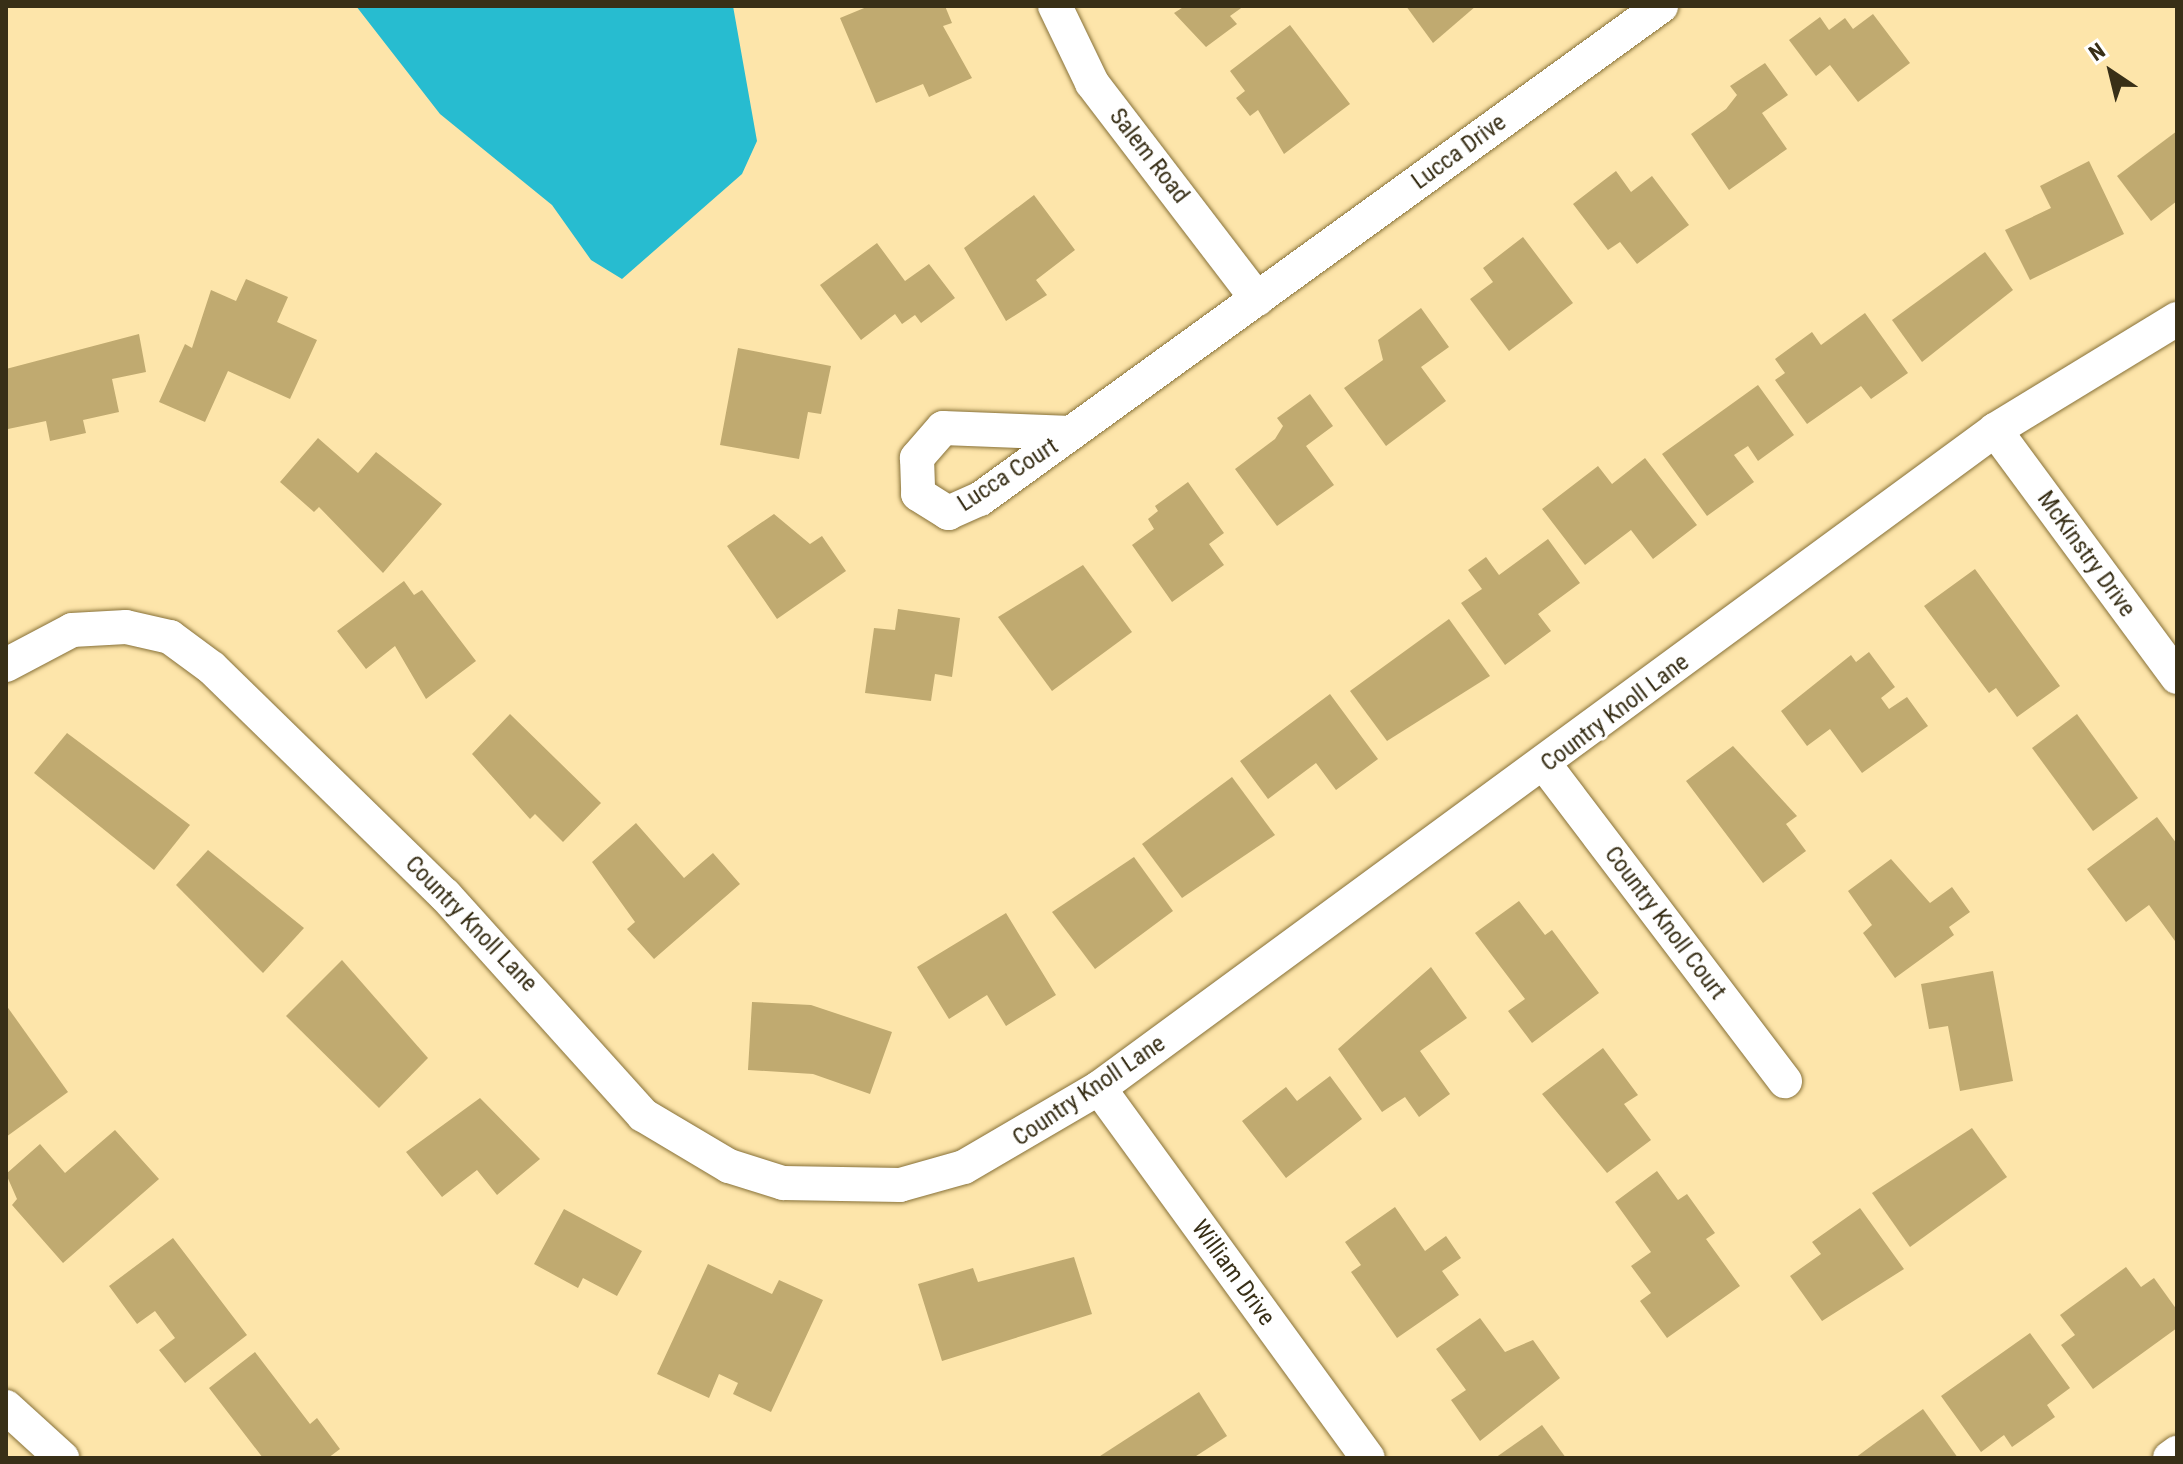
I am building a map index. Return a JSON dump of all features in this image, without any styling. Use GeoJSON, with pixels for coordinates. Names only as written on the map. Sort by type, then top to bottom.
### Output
{"type":"FeatureCollection","features":[{"type":"Feature","properties":{"kind":"street","name":"Salem Road"},"geometry":{"type":"LineString","coordinates":[[1055,6],[1092,83],[1257,299]]}},
{"type":"Feature","properties":{"kind":"street","name":"Lucca Drive"},"geometry":{"type":"LineString","coordinates":[[1257,299],[1661,6]]}},
{"type":"Feature","properties":{"kind":"street","name":"Lucca Court"},"geometry":{"type":"LineString","coordinates":[[1071,433],[1257,299]]}},
{"type":"Feature","properties":{"kind":"street","name":"Country Knoll Lane"},"geometry":{"type":"LineString","coordinates":[[6,665],[72,630],[126,627],[170,637],[212,668],[445,895],[643,1115],[729,1166],[783,1183],[934,1179],[1025,1137],[1099,1088],[1545,765],[1995,430],[2177,319]]}},
{"type":"Feature","properties":{"kind":"street","name":"McKinstry Drive"},"geometry":{"type":"LineString","coordinates":[[1995,430],[2177,677]]}},
{"type":"Feature","properties":{"kind":"street","name":"Country Knoll Court"},"geometry":{"type":"LineString","coordinates":[[1545,765],[1785,1081]]}},
{"type":"Feature","properties":{"kind":"street","name":"William Drive"},"geometry":{"type":"LineString","coordinates":[[1099,1088],[1368,1458]]}},
{"type":"Feature","properties":{"kind":"street"},"geometry":{"type":"LineString","coordinates":[[6,1407],[62,1458]]}},
{"type":"Feature","properties":{"kind":"street"},"geometry":{"type":"LineString","coordinates":[[2170,1458],[2177,1453]]}},
{"type":"Feature","properties":{"kind":"water"},"geometry":{"type":"Polygon","coordinates":[[[356,6],[733,6],[757,141],[742,174],[622,279],[591,260],[552,205],[440,114],[356,6]]]}},
{"type":"Feature","properties":{"kind":"building"},"geometry":{"type":"Polygon","coordinates":[[[869,6],[945,6],[952,23],[943,26],[972,78],[929,97],[923,84],[876,103],[840,18],[869,6]]]}},
{"type":"Feature","properties":{"kind":"building"},"geometry":{"type":"Polygon","coordinates":[[[1185,6],[1244,6],[1230,16],[1237,24],[1206,47],[1174,13],[1185,6]]]}},
{"type":"Feature","properties":{"kind":"building"},"geometry":{"type":"Polygon","coordinates":[[[1406,6],[1476,6],[1433,43],[1406,6]]]}},
{"type":"Feature","properties":{"kind":"building"},"geometry":{"type":"Polygon","coordinates":[[[1873,14],[1910,63],[1858,102],[1830,65],[1816,76],[1789,40],[1820,17],[1829,30],[1845,18],[1853,29],[1873,14]]]}},
{"type":"Feature","properties":{"kind":"building"},"geometry":{"type":"Polygon","coordinates":[[[1290,25],[1350,104],[1284,154],[1258,110],[1250,116],[1236,98],[1245,91],[1230,71],[1290,25]]]}},
{"type":"Feature","properties":{"kind":"building"},"geometry":{"type":"Polygon","coordinates":[[[1765,63],[1788,95],[1762,113],[1787,149],[1729,190],[1691,134],[1726,109],[1737,95],[1730,86],[1765,63]]]}},
{"type":"Feature","properties":{"kind":"building"},"geometry":{"type":"Polygon","coordinates":[[[2177,131],[2177,201],[2151,221],[2117,176],[2177,131]]]}},
{"type":"Feature","properties":{"kind":"building"},"geometry":{"type":"Polygon","coordinates":[[[2089,161],[2124,234],[2030,280],[2005,230],[2051,208],[2040,186],[2089,161]]]}},
{"type":"Feature","properties":{"kind":"building"},"geometry":{"type":"Polygon","coordinates":[[[1616,171],[1631,192],[1652,176],[1689,225],[1637,264],[1620,242],[1608,250],[1573,204],[1616,171]]]}},
{"type":"Feature","properties":{"kind":"building"},"geometry":{"type":"Polygon","coordinates":[[[1034,195],[1075,250],[1036,280],[1047,295],[1006,321],[964,248],[1034,195]]]}},
{"type":"Feature","properties":{"kind":"building"},"geometry":{"type":"Polygon","coordinates":[[[1523,237],[1573,303],[1509,351],[1470,299],[1493,282],[1483,268],[1523,237]]]}},
{"type":"Feature","properties":{"kind":"building"},"geometry":{"type":"Polygon","coordinates":[[[877,243],[905,281],[929,264],[955,298],[921,323],[915,315],[902,324],[895,314],[861,340],[820,285],[877,243]]]}},
{"type":"Feature","properties":{"kind":"building"},"geometry":{"type":"Polygon","coordinates":[[[1985,252],[2013,290],[1922,362],[1892,320],[1985,252]]]}},
{"type":"Feature","properties":{"kind":"building"},"geometry":{"type":"Polygon","coordinates":[[[246,279],[288,297],[277,322],[317,340],[290,399],[228,371],[205,422],[159,402],[185,344],[192,348],[211,290],[236,301],[246,279]]]}},
{"type":"Feature","properties":{"kind":"building"},"geometry":{"type":"Polygon","coordinates":[[[1421,308],[1449,347],[1421,367],[1446,401],[1386,446],[1344,388],[1383,360],[1378,340],[1421,308]]]}},
{"type":"Feature","properties":{"kind":"building"},"geometry":{"type":"Polygon","coordinates":[[[1865,313],[1908,373],[1871,399],[1861,386],[1807,424],[1775,380],[1785,373],[1775,359],[1812,332],[1821,345],[1865,313]]]}},
{"type":"Feature","properties":{"kind":"building"},"geometry":{"type":"Polygon","coordinates":[[[139,334],[146,372],[112,379],[119,412],[83,420],[86,433],[50,441],[46,421],[8,429],[6,369],[139,334]]]}},
{"type":"Feature","properties":{"kind":"building"},"geometry":{"type":"Polygon","coordinates":[[[738,348],[831,366],[821,414],[808,412],[799,459],[720,445],[738,348]]]}},
{"type":"Feature","properties":{"kind":"building"},"geometry":{"type":"Polygon","coordinates":[[[1758,385],[1794,435],[1758,461],[1748,446],[1734,455],[1754,482],[1707,516],[1662,454],[1758,385]]]}},
{"type":"Feature","properties":{"kind":"building"},"geometry":{"type":"Polygon","coordinates":[[[1310,394],[1333,426],[1306,446],[1334,485],[1277,526],[1235,469],[1275,439],[1283,426],[1277,418],[1310,394]]]}},
{"type":"Feature","properties":{"kind":"building"},"geometry":{"type":"Polygon","coordinates":[[[318,438],[358,473],[376,452],[442,504],[383,573],[319,507],[314,512],[280,482],[318,438]]]}},
{"type":"Feature","properties":{"kind":"building"},"geometry":{"type":"Polygon","coordinates":[[[1645,458],[1697,525],[1653,559],[1631,530],[1585,565],[1542,509],[1598,466],[1612,484],[1645,458]]]}},
{"type":"Feature","properties":{"kind":"building"},"geometry":{"type":"Polygon","coordinates":[[[1188,482],[1224,533],[1209,544],[1224,565],[1172,602],[1132,545],[1154,529],[1148,519],[1158,511],[1155,506],[1188,482]]]}},
{"type":"Feature","properties":{"kind":"building"},"geometry":{"type":"Polygon","coordinates":[[[774,514],[810,544],[822,536],[846,571],[777,619],[727,546],[774,514]]]}},
{"type":"Feature","properties":{"kind":"building"},"geometry":{"type":"Polygon","coordinates":[[[1548,539],[1580,583],[1538,614],[1551,631],[1505,665],[1461,603],[1482,589],[1468,570],[1486,557],[1499,575],[1548,539]]]}},
{"type":"Feature","properties":{"kind":"building"},"geometry":{"type":"Polygon","coordinates":[[[1083,565],[1132,632],[1052,691],[998,617],[1083,565]]]}},
{"type":"Feature","properties":{"kind":"building"},"geometry":{"type":"Polygon","coordinates":[[[1975,569],[2060,686],[2017,717],[1996,688],[1989,693],[1924,606],[1975,569]]]}},
{"type":"Feature","properties":{"kind":"building"},"geometry":{"type":"Polygon","coordinates":[[[404,581],[414,595],[422,590],[476,661],[426,699],[395,646],[366,669],[337,631],[404,581]]]}},
{"type":"Feature","properties":{"kind":"building"},"geometry":{"type":"Polygon","coordinates":[[[898,609],[960,618],[952,677],[935,674],[931,701],[865,693],[874,628],[895,630],[898,609]]]}},
{"type":"Feature","properties":{"kind":"building"},"geometry":{"type":"Polygon","coordinates":[[[1449,619],[1490,676],[1387,741],[1350,691],[1449,619]]]}},
{"type":"Feature","properties":{"kind":"building"},"geometry":{"type":"Polygon","coordinates":[[[1869,652],[1895,687],[1881,698],[1889,709],[1907,697],[1928,726],[1862,773],[1830,729],[1807,746],[1781,711],[1851,655],[1856,662],[1869,652]]]}},
{"type":"Feature","properties":{"kind":"building"},"geometry":{"type":"Polygon","coordinates":[[[1330,694],[1378,759],[1336,790],[1316,763],[1268,799],[1240,761],[1330,694]]]}},
{"type":"Feature","properties":{"kind":"building"},"geometry":{"type":"Polygon","coordinates":[[[510,714],[601,803],[563,842],[535,814],[530,819],[472,754],[510,714]]]}},
{"type":"Feature","properties":{"kind":"building"},"geometry":{"type":"Polygon","coordinates":[[[2077,714],[2138,798],[2093,831],[2032,748],[2077,714]]]}},
{"type":"Feature","properties":{"kind":"building"},"geometry":{"type":"Polygon","coordinates":[[[67,733],[190,825],[154,870],[34,773],[67,733]]]}},
{"type":"Feature","properties":{"kind":"building"},"geometry":{"type":"Polygon","coordinates":[[[1733,746],[1797,816],[1786,824],[1806,851],[1763,883],[1686,781],[1733,746]]]}},
{"type":"Feature","properties":{"kind":"building"},"geometry":{"type":"Polygon","coordinates":[[[1232,777],[1275,835],[1182,898],[1142,844],[1232,777]]]}},
{"type":"Feature","properties":{"kind":"building"},"geometry":{"type":"Polygon","coordinates":[[[2157,817],[2177,844],[2175,941],[2149,905],[2126,922],[2087,869],[2157,817]]]}},
{"type":"Feature","properties":{"kind":"building"},"geometry":{"type":"Polygon","coordinates":[[[636,823],[684,878],[713,853],[740,884],[654,959],[627,929],[635,922],[592,862],[636,823]]]}},
{"type":"Feature","properties":{"kind":"building"},"geometry":{"type":"Polygon","coordinates":[[[208,850],[304,928],[263,973],[176,885],[208,850]]]}},
{"type":"Feature","properties":{"kind":"building"},"geometry":{"type":"Polygon","coordinates":[[[1134,857],[1173,911],[1095,969],[1052,912],[1134,857]]]}},
{"type":"Feature","properties":{"kind":"building"},"geometry":{"type":"Polygon","coordinates":[[[1891,859],[1930,903],[1952,887],[1970,912],[1949,927],[1954,935],[1895,978],[1863,933],[1872,925],[1848,891],[1891,859]]]}},
{"type":"Feature","properties":{"kind":"building"},"geometry":{"type":"Polygon","coordinates":[[[1519,901],[1545,935],[1552,930],[1599,993],[1532,1043],[1508,1011],[1525,999],[1475,933],[1519,901]]]}},
{"type":"Feature","properties":{"kind":"building"},"geometry":{"type":"Polygon","coordinates":[[[1006,913],[1056,995],[1006,1026],[987,995],[949,1019],[917,967],[1006,913]]]}},
{"type":"Feature","properties":{"kind":"building"},"geometry":{"type":"Polygon","coordinates":[[[342,960],[428,1058],[379,1108],[286,1016],[342,960]]]}},
{"type":"Feature","properties":{"kind":"building"},"geometry":{"type":"Polygon","coordinates":[[[1431,967],[1467,1018],[1420,1051],[1450,1094],[1419,1117],[1405,1097],[1382,1112],[1338,1049],[1431,967]]]}},
{"type":"Feature","properties":{"kind":"building"},"geometry":{"type":"Polygon","coordinates":[[[1993,971],[2013,1081],[1960,1091],[1948,1026],[1929,1029],[1921,984],[1993,971]]]}},
{"type":"Feature","properties":{"kind":"building"},"geometry":{"type":"Polygon","coordinates":[[[752,1002],[811,1005],[892,1032],[870,1094],[813,1074],[748,1070],[752,1002]]]}},
{"type":"Feature","properties":{"kind":"building"},"geometry":{"type":"Polygon","coordinates":[[[6,1005],[68,1092],[6,1137],[6,1005]]]}},
{"type":"Feature","properties":{"kind":"building"},"geometry":{"type":"Polygon","coordinates":[[[1603,1048],[1638,1095],[1624,1104],[1651,1140],[1607,1173],[1542,1094],[1603,1048]]]}},
{"type":"Feature","properties":{"kind":"building"},"geometry":{"type":"Polygon","coordinates":[[[1330,1076],[1362,1119],[1286,1178],[1242,1121],[1286,1087],[1297,1101],[1330,1076]]]}},
{"type":"Feature","properties":{"kind":"building"},"geometry":{"type":"Polygon","coordinates":[[[480,1098],[540,1159],[497,1195],[477,1170],[442,1197],[406,1152],[480,1098]]]}},
{"type":"Feature","properties":{"kind":"building"},"geometry":{"type":"Polygon","coordinates":[[[1972,1128],[2007,1177],[1910,1247],[1872,1193],[1972,1128]]]}},
{"type":"Feature","properties":{"kind":"building"},"geometry":{"type":"Polygon","coordinates":[[[115,1130],[159,1179],[63,1263],[12,1205],[17,1199],[6,1174],[40,1144],[65,1173],[115,1130]]]}},
{"type":"Feature","properties":{"kind":"building"},"geometry":{"type":"Polygon","coordinates":[[[1657,1171],[1678,1200],[1687,1194],[1715,1233],[1706,1239],[1740,1286],[1667,1338],[1640,1301],[1651,1293],[1631,1266],[1651,1252],[1615,1202],[1657,1171]]]}},
{"type":"Feature","properties":{"kind":"building"},"geometry":{"type":"Polygon","coordinates":[[[1395,1207],[1425,1251],[1446,1236],[1461,1258],[1442,1271],[1459,1295],[1397,1338],[1351,1272],[1361,1265],[1345,1242],[1395,1207]]]}},
{"type":"Feature","properties":{"kind":"building"},"geometry":{"type":"Polygon","coordinates":[[[1860,1208],[1904,1269],[1822,1321],[1790,1276],[1821,1254],[1812,1242],[1860,1208]]]}},
{"type":"Feature","properties":{"kind":"building"},"geometry":{"type":"Polygon","coordinates":[[[564,1209],[642,1251],[617,1296],[583,1278],[578,1288],[534,1264],[564,1209]]]}},
{"type":"Feature","properties":{"kind":"building"},"geometry":{"type":"Polygon","coordinates":[[[173,1238],[247,1335],[185,1383],[159,1350],[175,1338],[155,1311],[137,1324],[109,1286],[173,1238]]]}},
{"type":"Feature","properties":{"kind":"building"},"geometry":{"type":"Polygon","coordinates":[[[1074,1257],[1092,1314],[942,1361],[918,1284],[973,1268],[978,1282],[1074,1257]]]}},
{"type":"Feature","properties":{"kind":"building"},"geometry":{"type":"Polygon","coordinates":[[[708,1264],[772,1294],[779,1280],[823,1300],[771,1412],[733,1394],[738,1383],[719,1374],[709,1398],[657,1374],[708,1264]]]}},
{"type":"Feature","properties":{"kind":"building"},"geometry":{"type":"Polygon","coordinates":[[[2126,1267],[2141,1287],[2154,1278],[2177,1310],[2177,1328],[2093,1389],[2061,1345],[2075,1335],[2060,1315],[2126,1267]]]}},
{"type":"Feature","properties":{"kind":"building"},"geometry":{"type":"Polygon","coordinates":[[[1480,1318],[1505,1352],[1533,1340],[1560,1378],[1480,1441],[1451,1400],[1466,1390],[1436,1349],[1480,1318]]]}},
{"type":"Feature","properties":{"kind":"building"},"geometry":{"type":"Polygon","coordinates":[[[2030,1333],[2070,1388],[2047,1405],[2055,1417],[2012,1447],[2004,1435],[1981,1452],[1941,1396],[2030,1333]]]}},
{"type":"Feature","properties":{"kind":"building"},"geometry":{"type":"Polygon","coordinates":[[[255,1352],[310,1424],[317,1418],[340,1449],[328,1458],[263,1458],[209,1388],[255,1352]]]}},
{"type":"Feature","properties":{"kind":"building"},"geometry":{"type":"Polygon","coordinates":[[[1199,1392],[1227,1436],[1193,1458],[1097,1458],[1199,1392]]]}},
{"type":"Feature","properties":{"kind":"building"},"geometry":{"type":"Polygon","coordinates":[[[1923,1409],[1958,1458],[1855,1458],[1878,1441],[1923,1409]]]}},
{"type":"Feature","properties":{"kind":"building"},"geometry":{"type":"Polygon","coordinates":[[[1542,1425],[1566,1458],[1495,1458],[1542,1425]]]}}]}
